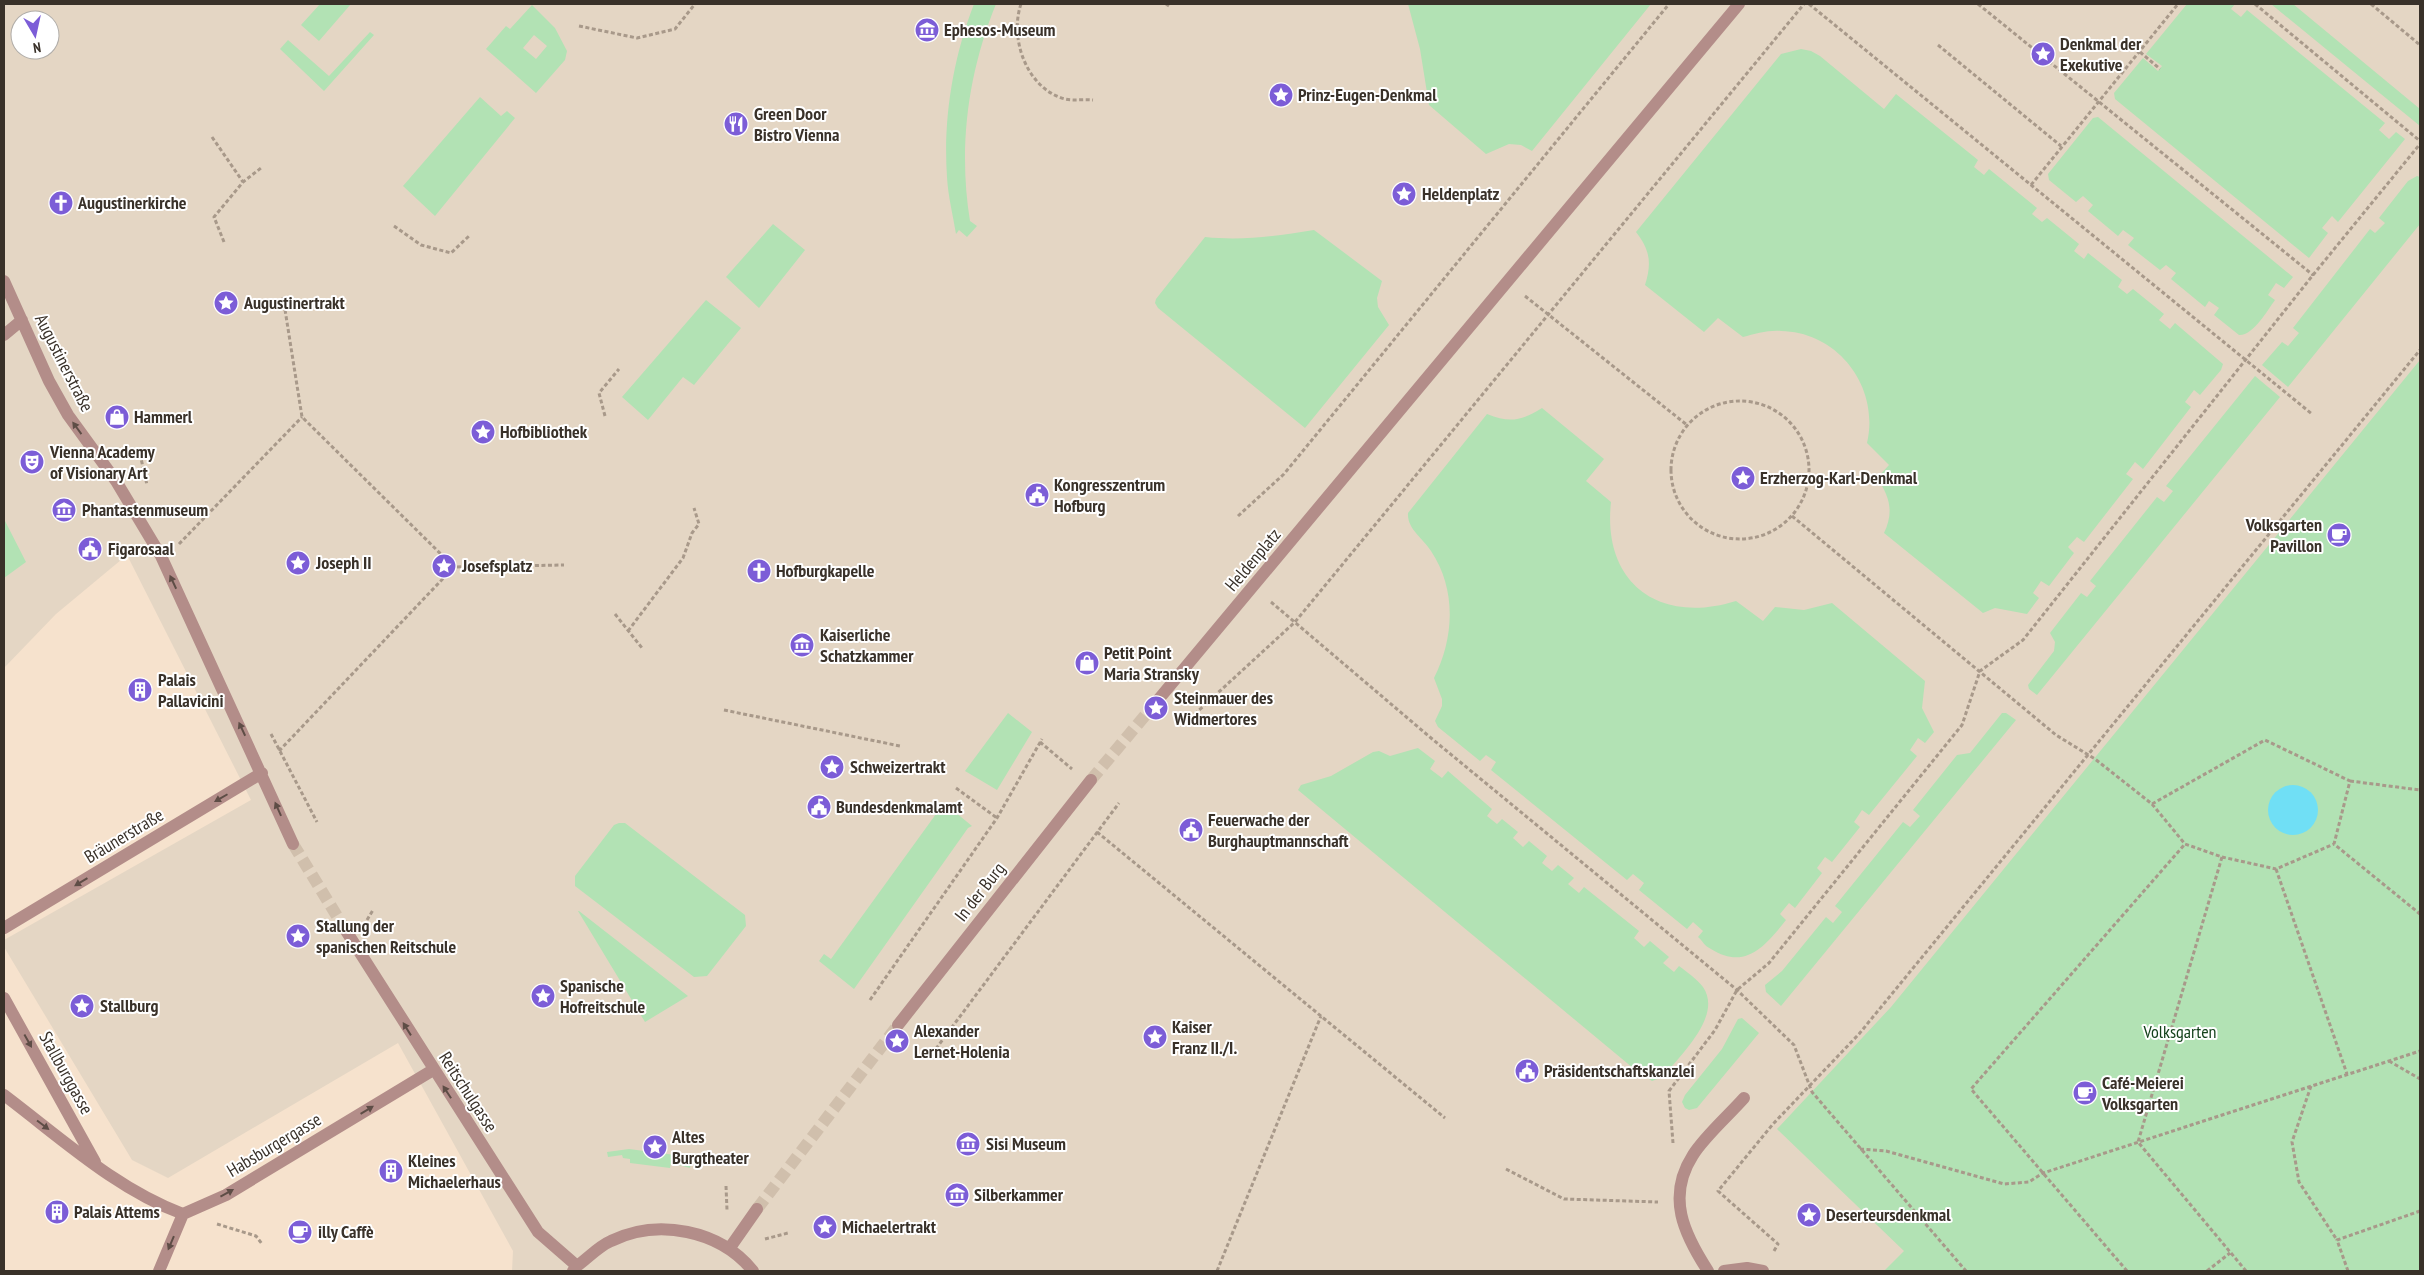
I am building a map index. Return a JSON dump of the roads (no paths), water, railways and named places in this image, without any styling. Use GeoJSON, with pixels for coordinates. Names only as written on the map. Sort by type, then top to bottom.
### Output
{"type":"FeatureCollection","features":[{"type":"Feature","properties":{"kind":"street","name":"Heldenplatz"},"geometry":{"type":"LineString","coordinates":[[1158,700],[1739,4]]}},
{"type":"Feature","properties":{"kind":"street","name":"Augustinerstraße"},"geometry":{"type":"LineString","coordinates":[[4,282],[49,381],[68,415],[116,481],[161,556],[262,773]]}},
{"type":"Feature","properties":{"kind":"street"},"geometry":{"type":"LineString","coordinates":[[4,335],[22,320]]}},
{"type":"Feature","properties":{"kind":"street"},"geometry":{"type":"LineString","coordinates":[[262,773],[294,844]]}},
{"type":"Feature","properties":{"kind":"street","name":"Bräunerstraße"},"geometry":{"type":"LineString","coordinates":[[4,928],[262,773]]}},
{"type":"Feature","properties":{"kind":"street","name":"In der Burg"},"geometry":{"type":"LineString","coordinates":[[898,1025],[1090,780]]}},
{"type":"Feature","properties":{"kind":"street","name":"Reitschulgasse"},"geometry":{"type":"LineString","coordinates":[[343,926],[461,1114],[538,1232],[575,1268]]}},
{"type":"Feature","properties":{"kind":"street","name":"Stallburggasse"},"geometry":{"type":"LineString","coordinates":[[4,998],[98,1166]]}},
{"type":"Feature","properties":{"kind":"street","name":"Habsburgergasse"},"geometry":{"type":"LineString","coordinates":[[183,1214],[226,1195],[433,1070]]}},
{"type":"Feature","properties":{"kind":"street","name":"Stallburggasse"},"geometry":{"type":"LineString","coordinates":[[4,1095],[121,1183],[153,1203],[183,1214]]}},
{"type":"Feature","properties":{"kind":"street"},"geometry":{"type":"LineString","coordinates":[[1708,1271],[1691,1245],[1678,1203],[1683,1179],[1693,1154],[1744,1098]]}},
{"type":"Feature","properties":{"kind":"street"},"geometry":{"type":"LineString","coordinates":[[729,1249],[757,1209]]}},
{"type":"Feature","properties":{"kind":"street"},"geometry":{"type":"LineString","coordinates":[[159,1271],[183,1214]]}},
{"type":"Feature","properties":{"kind":"street"},"geometry":{"type":"LineString","coordinates":[[575,1268],[610,1241],[630,1234],[660,1229],[686,1231],[711,1239],[729,1249],[753,1271]]}},
{"type":"Feature","properties":{"kind":"street"},"geometry":{"type":"LineString","coordinates":[[1724,1271],[1747,1268],[1763,1271]]}},
{"type":"Feature","properties":{"kind":"water"},"geometry":{"type":"Polygon","coordinates":[[[2298,785],[2311,792],[2317,800],[2317,820],[2311,828],[2303,834],[2288,835],[2275,828],[2269,820],[2268,805],[2275,792],[2283,786],[2298,785]]]}},
{"type":"Feature","properties":{"kind":"tunnel"},"geometry":{"type":"LineString","coordinates":[[1091,780],[1158,700]]}},
{"type":"Feature","properties":{"kind":"tunnel"},"geometry":{"type":"LineString","coordinates":[[293,844],[343,926]]}},
{"type":"Feature","properties":{"kind":"tunnel"},"geometry":{"type":"LineString","coordinates":[[757,1209],[898,1025]]}},
{"type":"Feature","properties":{"kind":"place","name":"Ephesos-Museum"},"geometry":{"type":"Point","coordinates":[927,30]}},
{"type":"Feature","properties":{"kind":"place","name":"Denkmal der Exekutive"},"geometry":{"type":"Point","coordinates":[2043,54]}},
{"type":"Feature","properties":{"kind":"place","name":"Prinz-Eugen-Denkmal"},"geometry":{"type":"Point","coordinates":[1281,95]}},
{"type":"Feature","properties":{"kind":"place","name":"Green Door Bistro Vienna"},"geometry":{"type":"Point","coordinates":[736,124]}},
{"type":"Feature","properties":{"kind":"place","name":"Heldenplatz"},"geometry":{"type":"Point","coordinates":[1404,194]}},
{"type":"Feature","properties":{"kind":"place","name":"Augustinerkirche"},"geometry":{"type":"Point","coordinates":[61,203]}},
{"type":"Feature","properties":{"kind":"place","name":"Augustinertrakt"},"geometry":{"type":"Point","coordinates":[226,303]}},
{"type":"Feature","properties":{"kind":"place","name":"Hammerl"},"geometry":{"type":"Point","coordinates":[117,417]}},
{"type":"Feature","properties":{"kind":"place","name":"Hofbibliothek"},"geometry":{"type":"Point","coordinates":[483,432]}},
{"type":"Feature","properties":{"kind":"place","name":"Vienna Academy of Visionary Art"},"geometry":{"type":"Point","coordinates":[32,462]}},
{"type":"Feature","properties":{"kind":"place","name":"Erzherzog-Karl-Denkmal"},"geometry":{"type":"Point","coordinates":[1743,478]}},
{"type":"Feature","properties":{"kind":"place","name":"Kongresszentrum Hofburg"},"geometry":{"type":"Point","coordinates":[1037,495]}},
{"type":"Feature","properties":{"kind":"place","name":"Phantastenmuseum"},"geometry":{"type":"Point","coordinates":[64,510]}},
{"type":"Feature","properties":{"kind":"place","name":"Volksgarten Pavillon"},"geometry":{"type":"Point","coordinates":[2339,535]}},
{"type":"Feature","properties":{"kind":"place","name":"Figarosaal"},"geometry":{"type":"Point","coordinates":[90,549]}},
{"type":"Feature","properties":{"kind":"place","name":"Joseph II"},"geometry":{"type":"Point","coordinates":[298,563]}},
{"type":"Feature","properties":{"kind":"place","name":"Josefsplatz"},"geometry":{"type":"Point","coordinates":[444,566]}},
{"type":"Feature","properties":{"kind":"place","name":"Hofburgkapelle"},"geometry":{"type":"Point","coordinates":[759,571]}},
{"type":"Feature","properties":{"kind":"place","name":"Kaiserliche Schatzkammer"},"geometry":{"type":"Point","coordinates":[802,645]}},
{"type":"Feature","properties":{"kind":"place","name":"Petit Point Maria Stransky"},"geometry":{"type":"Point","coordinates":[1087,663]}},
{"type":"Feature","properties":{"kind":"place","name":"Palais Pallavicini"},"geometry":{"type":"Point","coordinates":[140,690]}},
{"type":"Feature","properties":{"kind":"place","name":"Steinmauer des Widmertores"},"geometry":{"type":"Point","coordinates":[1156,708]}},
{"type":"Feature","properties":{"kind":"place","name":"Schweizertrakt"},"geometry":{"type":"Point","coordinates":[832,767]}},
{"type":"Feature","properties":{"kind":"place","name":"Bundesdenkmalamt"},"geometry":{"type":"Point","coordinates":[819,807]}},
{"type":"Feature","properties":{"kind":"place","name":"Feuerwache der Burghauptmannschaft"},"geometry":{"type":"Point","coordinates":[1191,830]}},
{"type":"Feature","properties":{"kind":"place","name":"Stallung der spanischen Reitschule"},"geometry":{"type":"Point","coordinates":[298,936]}},
{"type":"Feature","properties":{"kind":"place","name":"Spanische Hofreitschule"},"geometry":{"type":"Point","coordinates":[543,996]}},
{"type":"Feature","properties":{"kind":"place","name":"Stallburg"},"geometry":{"type":"Point","coordinates":[82,1006]}},
{"type":"Feature","properties":{"kind":"place","name":"Kaiser Franz II./I."},"geometry":{"type":"Point","coordinates":[1155,1037]}},
{"type":"Feature","properties":{"kind":"place","name":"Alexander Lernet-Holenia"},"geometry":{"type":"Point","coordinates":[897,1041]}},
{"type":"Feature","properties":{"kind":"place","name":"Präsidentschaftskanzlei"},"geometry":{"type":"Point","coordinates":[1527,1071]}},
{"type":"Feature","properties":{"kind":"place","name":"Café-Meierei Volksgarten"},"geometry":{"type":"Point","coordinates":[2085,1093]}},
{"type":"Feature","properties":{"kind":"place","name":"Sisi Museum"},"geometry":{"type":"Point","coordinates":[968,1144]}},
{"type":"Feature","properties":{"kind":"place","name":"Altes Burgtheater"},"geometry":{"type":"Point","coordinates":[655,1147]}},
{"type":"Feature","properties":{"kind":"place","name":"Kleines Michaelerhaus"},"geometry":{"type":"Point","coordinates":[391,1171]}},
{"type":"Feature","properties":{"kind":"place","name":"Silberkammer"},"geometry":{"type":"Point","coordinates":[957,1195]}},
{"type":"Feature","properties":{"kind":"place","name":"Palais Attems"},"geometry":{"type":"Point","coordinates":[57,1212]}},
{"type":"Feature","properties":{"kind":"place","name":"Deserteursdenkmal"},"geometry":{"type":"Point","coordinates":[1809,1215]}},
{"type":"Feature","properties":{"kind":"place","name":"Michaelertrakt"},"geometry":{"type":"Point","coordinates":[825,1227]}},
{"type":"Feature","properties":{"kind":"place","name":"illy Caffè"},"geometry":{"type":"Point","coordinates":[300,1232]}},
{"type":"Feature","properties":{"kind":"park label","name":"Volksgarten"},"geometry":{"type":"Point","coordinates":[2180,1032]}}]}
